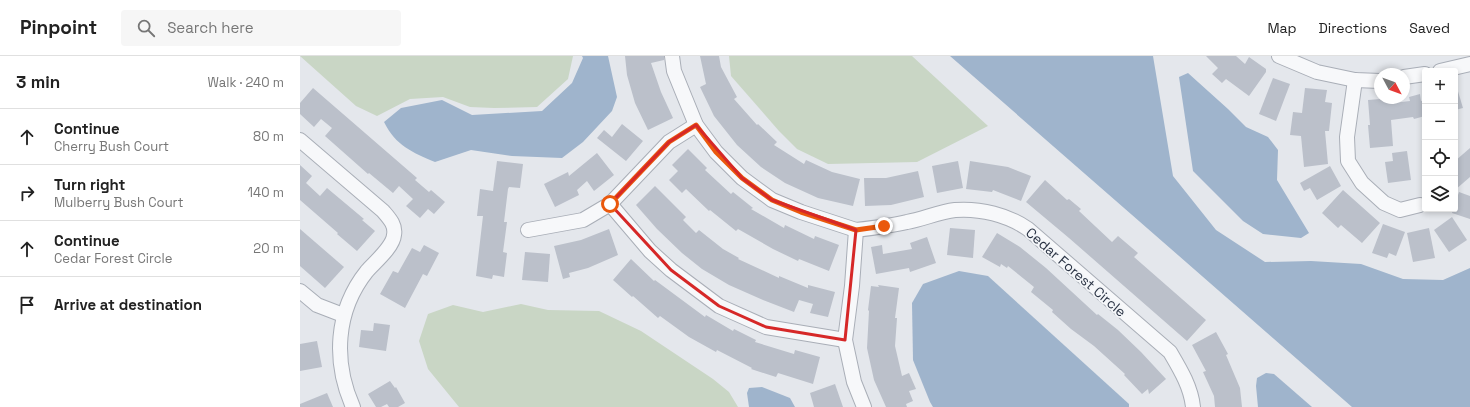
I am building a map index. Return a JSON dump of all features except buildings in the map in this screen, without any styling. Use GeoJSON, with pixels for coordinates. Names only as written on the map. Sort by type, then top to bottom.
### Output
{"type":"FeatureCollection","features":[{"type":"Feature","properties":{"kind":"street"},"geometry":{"type":"LineString","coordinates":[[672,56],[674,71],[696,125],[716,152],[742,178],[772,200],[801,212],[856,230],[846,340],[854,382],[864,407]]}},
{"type":"Feature","properties":{"kind":"street"},"geometry":{"type":"LineString","coordinates":[[1279,56],[1317,72],[1355,80],[1374,81]]}},
{"type":"Feature","properties":{"kind":"street"},"geometry":{"type":"LineString","coordinates":[[1453,68],[1470,64]]}},
{"type":"Feature","properties":{"kind":"street"},"geometry":{"type":"LineString","coordinates":[[1410,77],[1422,75]]}},
{"type":"Feature","properties":{"kind":"street"},"geometry":{"type":"LineString","coordinates":[[1355,80],[1347,137],[1348,161],[1362,183],[1384,202],[1400,210],[1420,205]]}},
{"type":"Feature","properties":{"kind":"street"},"geometry":{"type":"LineString","coordinates":[[528,230],[582,220],[610,204],[669,142],[696,125]]}},
{"type":"Feature","properties":{"kind":"street"},"geometry":{"type":"LineString","coordinates":[[300,140],[383,211],[391,220],[395,228],[392,242],[366,273],[353,292],[343,315],[340,340],[340,360],[345,384],[353,407]]}},
{"type":"Feature","properties":{"kind":"street"},"geometry":{"type":"LineString","coordinates":[[610,204],[650,250],[671,270],[719,306],[766,327],[846,340]]}},
{"type":"Feature","properties":{"kind":"street","name":"Cedar Forest Circle"},"geometry":{"type":"LineString","coordinates":[[856,230],[908,222],[930,215],[955,210],[979,211],[1020,223],[1170,352],[1182,371],[1192,398],[1193,407]]}},
{"type":"Feature","properties":{"kind":"street"},"geometry":{"type":"LineString","coordinates":[[300,291],[317,305],[343,315]]}},
{"type":"Feature","properties":{"kind":"highlighted area"},"geometry":{"type":"Polygon","coordinates":[[[696,125],[742,178],[772,200],[856,230],[845,340],[766,327],[719,306],[671,270],[610,204],[669,142],[696,125]]]}},
{"type":"Feature","properties":{"kind":"green space"},"geometry":{"type":"Polygon","coordinates":[[[300,56],[573,56],[568,79],[537,107],[470,107],[443,97],[410,99],[377,116],[356,106],[300,56]]]}},
{"type":"Feature","properties":{"kind":"green space"},"geometry":{"type":"Polygon","coordinates":[[[729,56],[912,56],[988,126],[917,162],[828,164],[797,149],[779,131],[731,76],[729,56]]]}},
{"type":"Feature","properties":{"kind":"green space"},"geometry":{"type":"Polygon","coordinates":[[[521,304],[548,310],[599,311],[641,331],[713,379],[729,392],[738,407],[459,407],[428,369],[419,341],[428,314],[453,305],[483,312],[521,304]]]}},
{"type":"Feature","properties":{"kind":"water"},"geometry":{"type":"Polygon","coordinates":[[[582,56],[608,56],[617,97],[612,111],[583,142],[562,158],[512,156],[471,150],[435,162],[419,155],[399,143],[384,122],[401,108],[442,100],[472,115],[542,111],[572,83],[583,58],[582,56]]]}},
{"type":"Feature","properties":{"kind":"water"},"geometry":{"type":"Polygon","coordinates":[[[950,56],[1153,56],[1173,176],[1216,230],[1265,262],[1311,261],[1361,264],[1403,279],[1443,280],[1470,268],[1470,407],[1352,407],[950,56]]]}},
{"type":"Feature","properties":{"kind":"water"},"geometry":{"type":"Polygon","coordinates":[[[1188,73],[1246,127],[1268,137],[1278,150],[1277,180],[1309,233],[1301,238],[1263,234],[1243,221],[1193,171],[1179,77],[1188,73]]]}},
{"type":"Feature","properties":{"kind":"water"},"geometry":{"type":"Polygon","coordinates":[[[959,271],[988,276],[1129,404],[1129,407],[933,407],[913,360],[912,303],[923,284],[959,271]]]}},
{"type":"Feature","properties":{"kind":"water"},"geometry":{"type":"Polygon","coordinates":[[[1266,373],[1274,374],[1312,407],[1258,407],[1256,386],[1257,378],[1266,373]]]}},
{"type":"Feature","properties":{"kind":"water"},"geometry":{"type":"Polygon","coordinates":[[[762,387],[790,398],[795,407],[749,407],[747,393],[749,388],[762,387]]]}},
{"type":"Feature","properties":{"kind":"route"},"geometry":{"type":"LineString","coordinates":[[610,204],[669,142],[696,125],[716,152],[742,178],[772,200],[801,212],[856,230],[884,226]]}}]}
